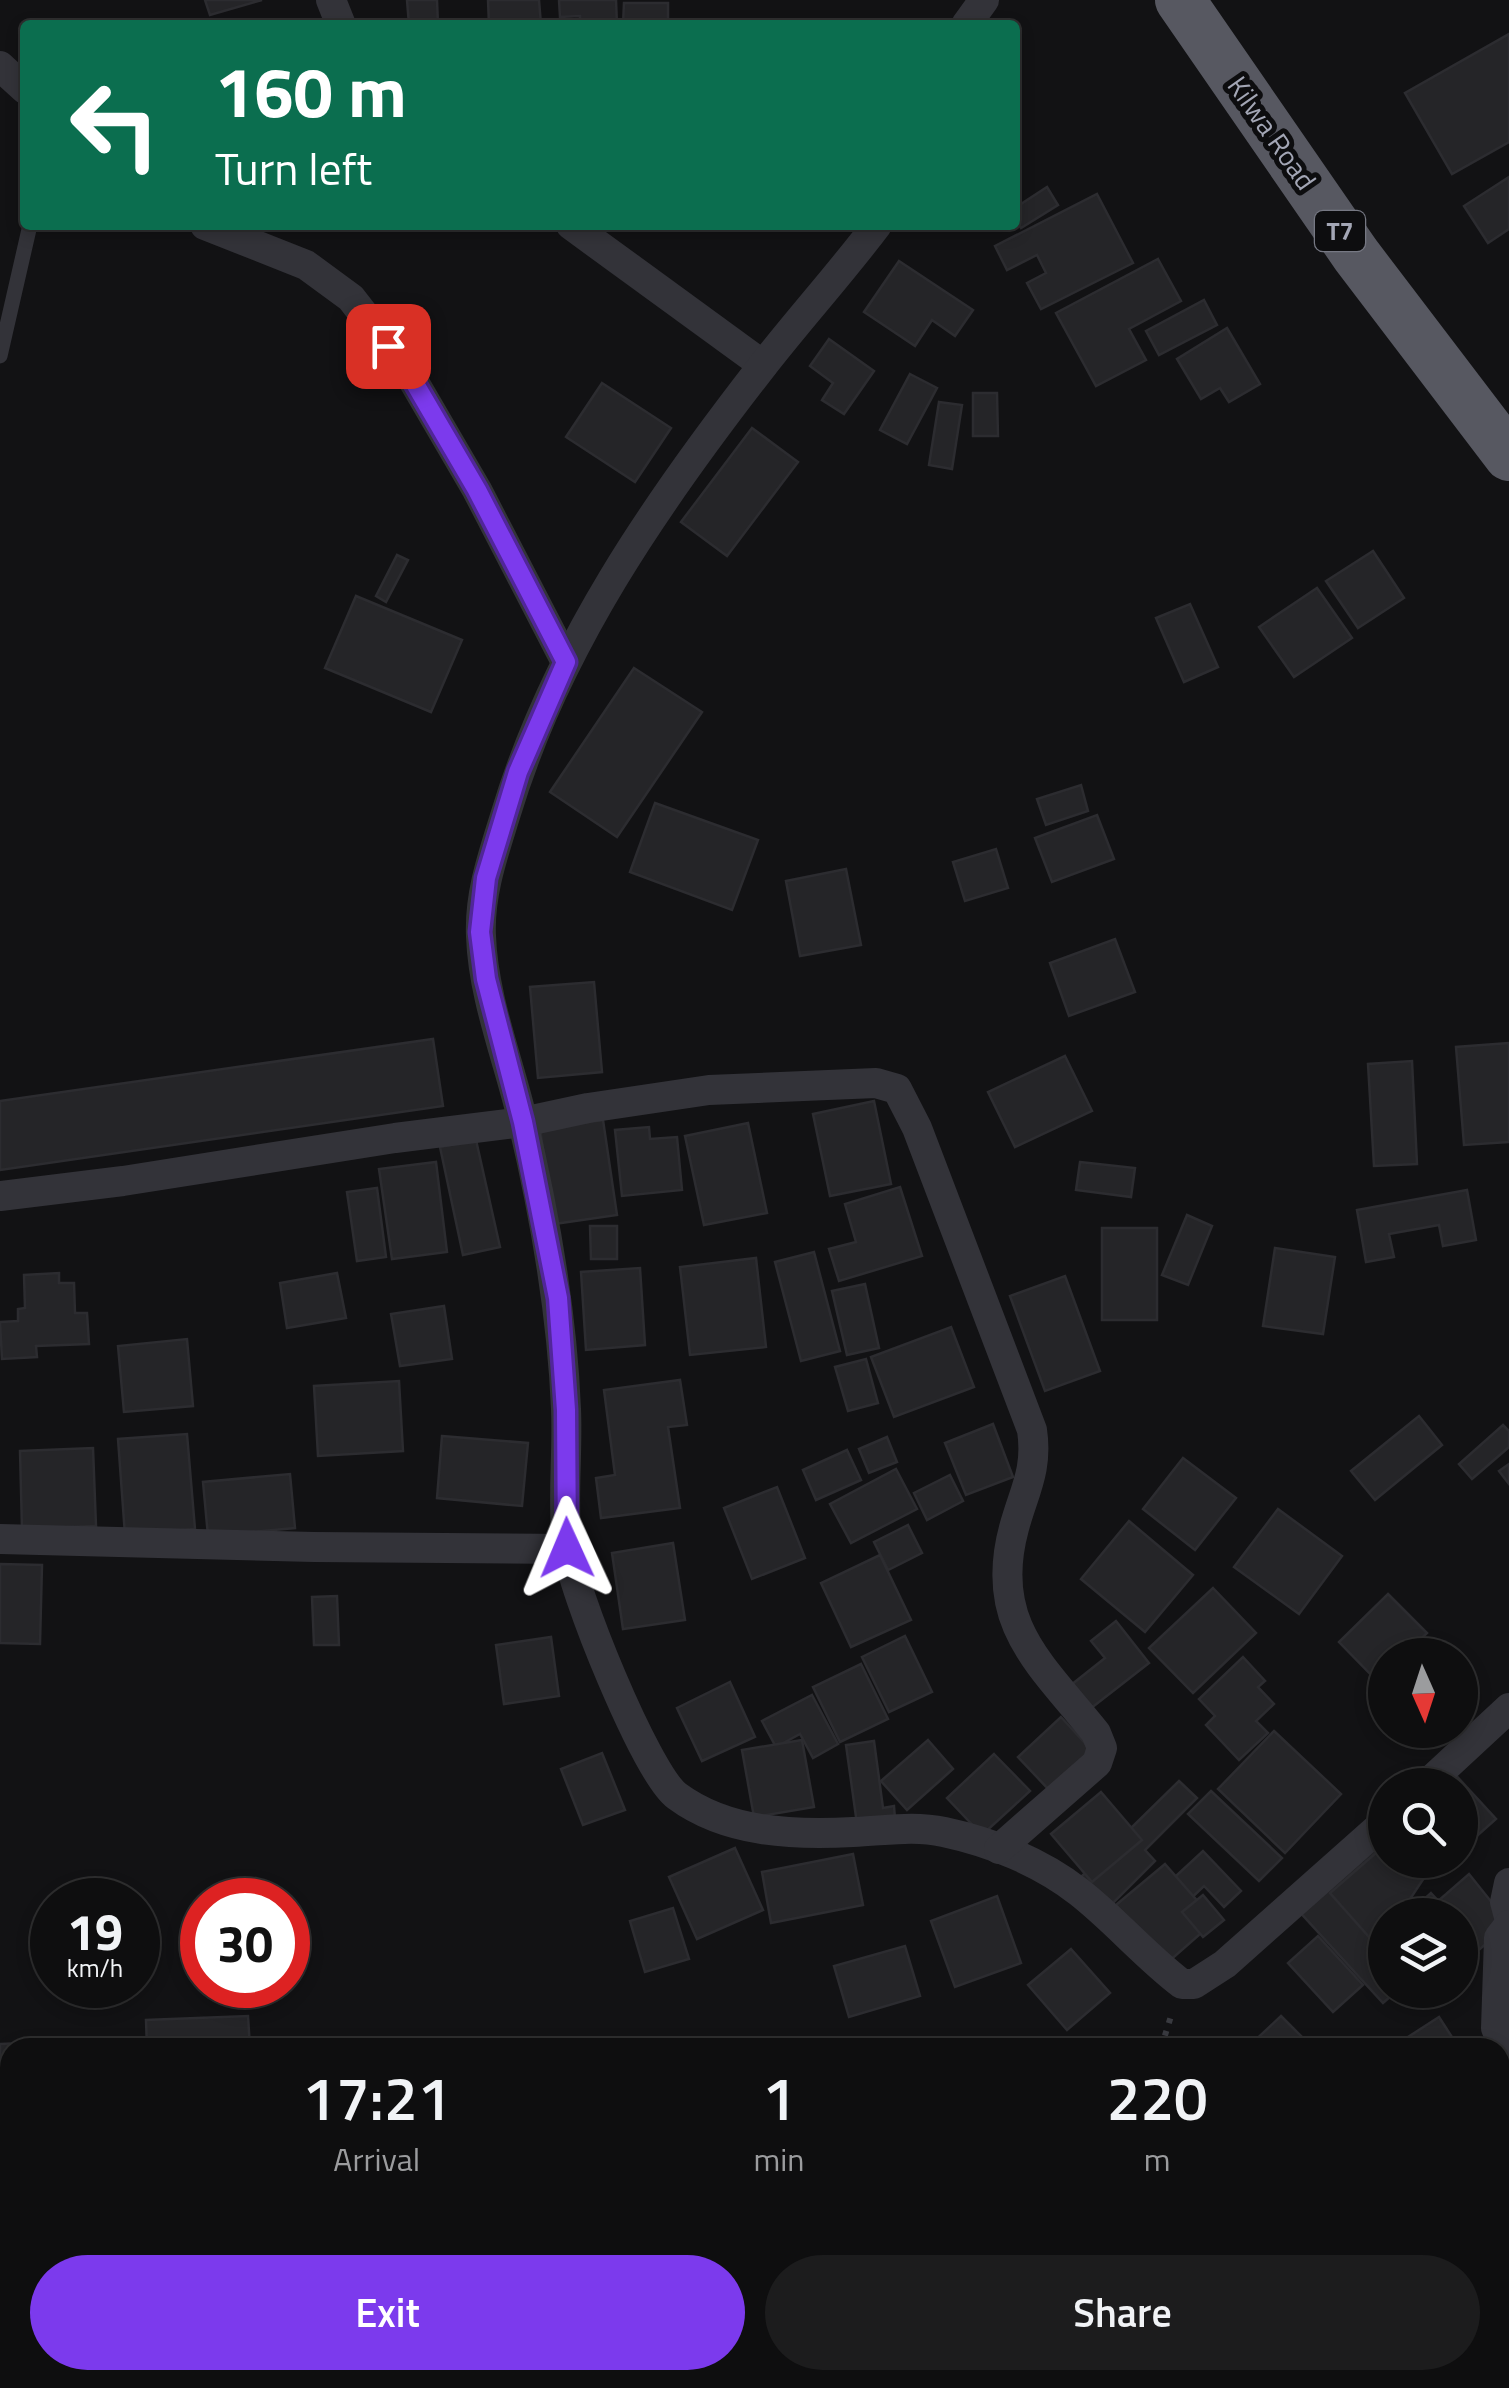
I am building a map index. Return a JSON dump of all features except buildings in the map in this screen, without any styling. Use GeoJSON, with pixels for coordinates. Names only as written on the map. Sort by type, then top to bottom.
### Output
{"type":"FeatureCollection","features":[{"type":"Feature","properties":{"kind":"highway","name":"Kilwa Road"},"geometry":{"type":"LineString","coordinates":[[1180,0],[1356,255],[1509,456]]}},
{"type":"Feature","properties":{"kind":"street"},"geometry":{"type":"LineString","coordinates":[[0,66],[20,84]]}},
{"type":"Feature","properties":{"kind":"street"},"geometry":{"type":"LineString","coordinates":[[218,230],[306,265],[351,298],[407,370],[477,490],[566,662]]}},
{"type":"Feature","properties":{"kind":"street"},"geometry":{"type":"LineString","coordinates":[[577,230],[763,365]]}},
{"type":"Feature","properties":{"kind":"street"},"geometry":{"type":"LineString","coordinates":[[873,230],[763,365],[655,513],[566,662],[518,772],[486,878],[480,932],[486,979],[523,1122],[558,1298],[566,1410],[567,1548],[579,1598],[654,1768],[679,1798],[742,1827],[806,1832],[938,1830],[999,1849],[1073,1887],[1182,1984],[1191,1985],[1208,1977],[1368,1837]]}},
{"type":"Feature","properties":{"kind":"street"},"geometry":{"type":"LineString","coordinates":[[0,1196],[523,1122],[709,1090],[876,1083],[897,1089],[1032,1430],[1033,1469],[1014,1527],[1006,1576],[1011,1617],[1028,1646],[1096,1733],[1102,1748],[1097,1763],[999,1849]]}},
{"type":"Feature","properties":{"kind":"street"},"geometry":{"type":"LineString","coordinates":[[0,1539],[314,1547],[567,1548]]}},
{"type":"Feature","properties":{"kind":"street"},"geometry":{"type":"LineString","coordinates":[[1446,1768],[1508,1715]]}},
{"type":"Feature","properties":{"kind":"street"},"geometry":{"type":"LineString","coordinates":[[1509,1883],[1504,1902],[1509,1916]]}},
{"type":"Feature","properties":{"kind":"street"},"geometry":{"type":"LineString","coordinates":[[1500,2038],[1496,2028],[1499,1938],[1509,1925]]}},
{"type":"Feature","properties":{"kind":"lane"},"geometry":{"type":"LineString","coordinates":[[0,356],[29,230]]}},
{"type":"Feature","properties":{"kind":"route"},"geometry":{"type":"LineString","coordinates":[[388,346],[407,370],[477,490],[566,662],[518,772],[486,878],[480,932],[486,979],[523,1122],[558,1298],[566,1410],[567,1548]]}}]}
